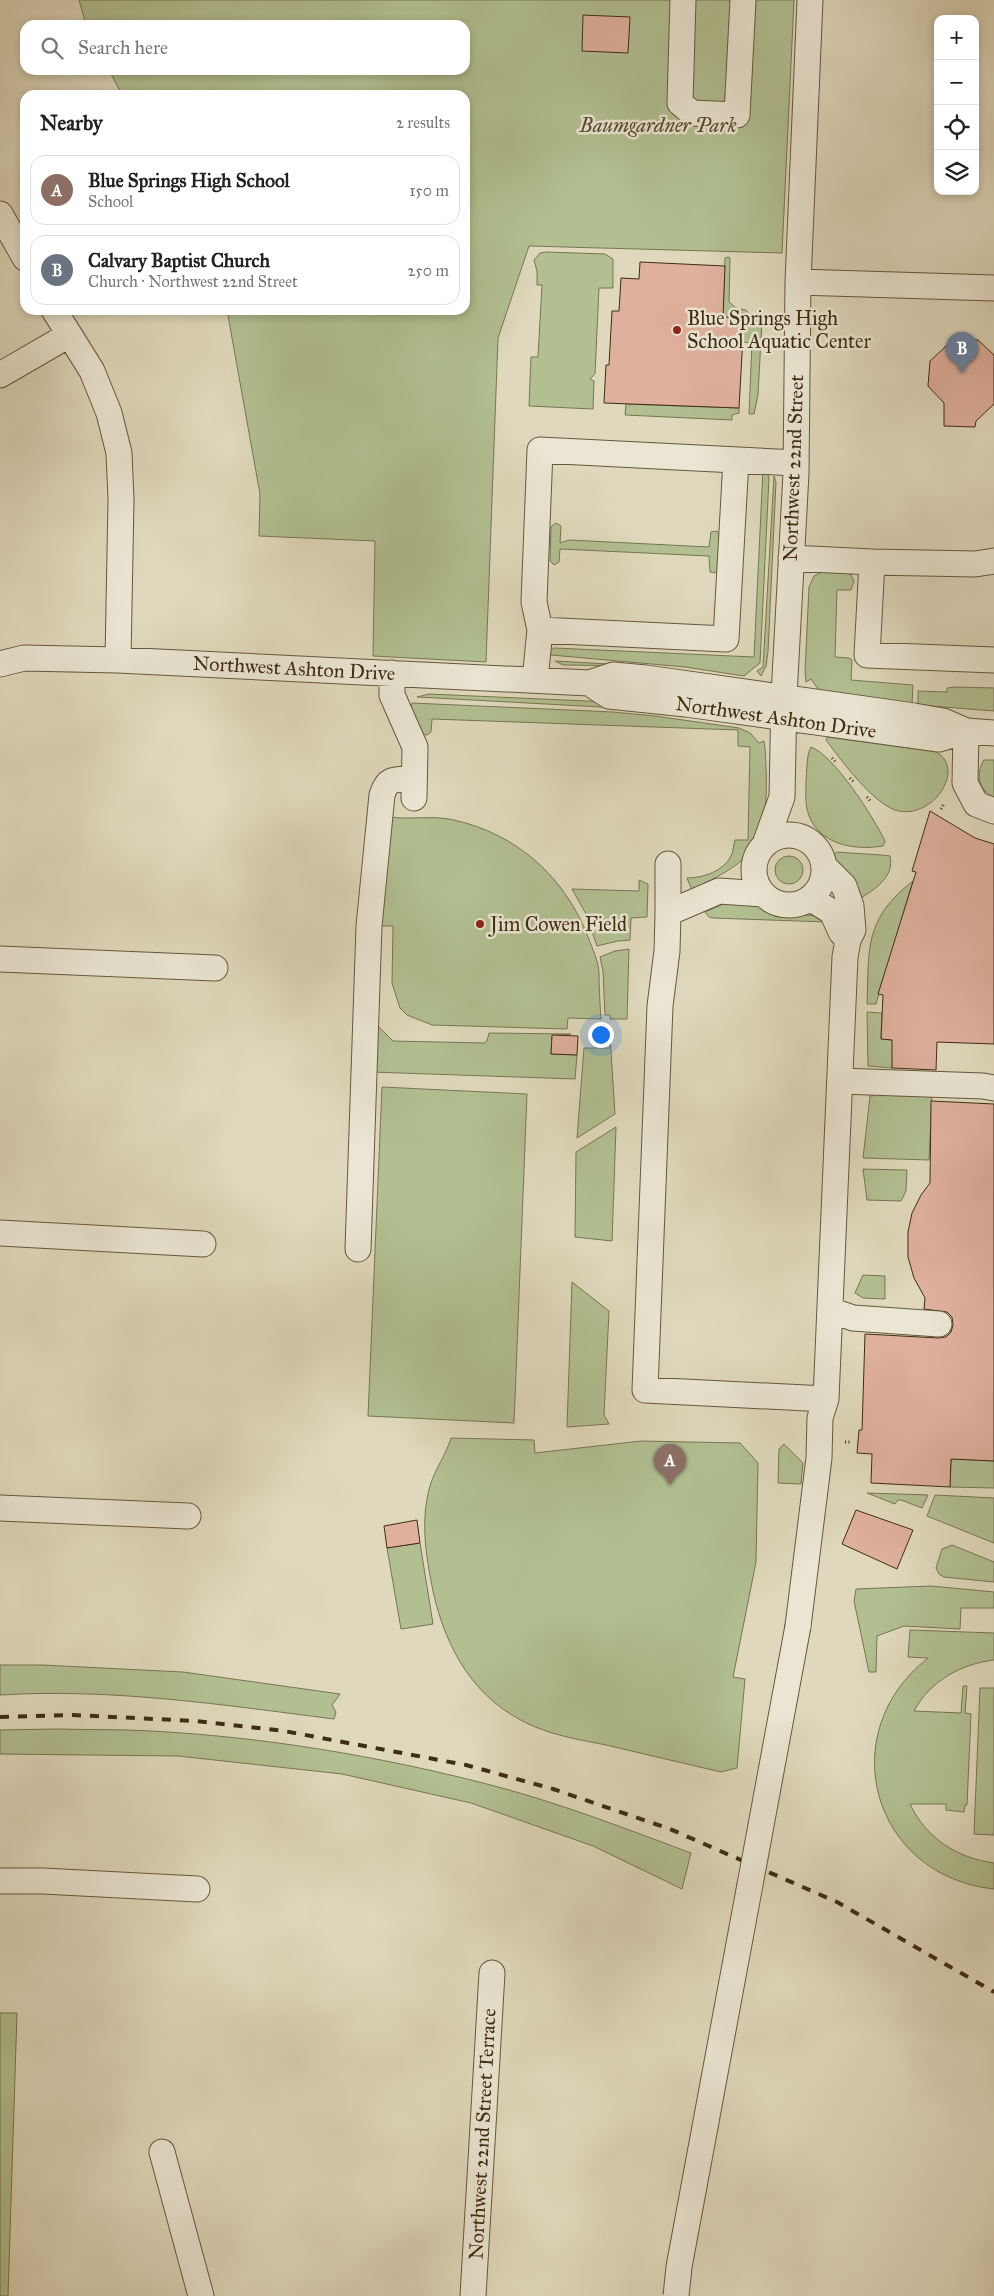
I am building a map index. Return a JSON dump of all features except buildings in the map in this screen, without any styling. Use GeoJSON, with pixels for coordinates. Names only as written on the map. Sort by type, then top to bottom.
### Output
{"type":"FeatureCollection","features":[{"type":"Feature","properties":{"kind":"street"},"geometry":{"type":"LineString","coordinates":[[683,0],[680,103],[692,113],[737,115],[743,0]]}},
{"type":"Feature","properties":{"kind":"street","name":"Northwest 22nd Street"},"geometry":{"type":"LineString","coordinates":[[782,797],[783,707],[796,463],[798,282],[810,0]]}},
{"type":"Feature","properties":{"kind":"street"},"geometry":{"type":"LineString","coordinates":[[0,214],[20,249]]}},
{"type":"Feature","properties":{"kind":"street"},"geometry":{"type":"LineString","coordinates":[[798,282],[994,288]]}},
{"type":"Feature","properties":{"kind":"street"},"geometry":{"type":"LineString","coordinates":[[57,315],[92,371],[109,413],[119,453],[121,499],[118,660]]}},
{"type":"Feature","properties":{"kind":"street"},"geometry":{"type":"LineString","coordinates":[[0,374],[68,335]]}},
{"type":"Feature","properties":{"kind":"street"},"geometry":{"type":"LineString","coordinates":[[535,680],[540,630],[534,602],[540,450],[796,463]]}},
{"type":"Feature","properties":{"kind":"street"},"geometry":{"type":"LineString","coordinates":[[540,630],[726,638],[736,460]]}},
{"type":"Feature","properties":{"kind":"street"},"geometry":{"type":"LineString","coordinates":[[791,558],[872,562],[975,564],[994,562]]}},
{"type":"Feature","properties":{"kind":"street"},"geometry":{"type":"LineString","coordinates":[[872,562],[867,654],[994,660]]}},
{"type":"Feature","properties":{"kind":"street","name":"Northwest Ashton Drive"},"geometry":{"type":"LineString","coordinates":[[0,664],[24,658],[118,660],[589,682],[613,675],[783,707],[943,721],[966,732],[994,733]]}},
{"type":"Feature","properties":{"kind":"street"},"geometry":{"type":"LineString","coordinates":[[358,1249],[369,926],[382,796],[385,785],[391,780],[414,789],[414,747],[392,695],[392,673]]}},
{"type":"Feature","properties":{"kind":"street"},"geometry":{"type":"LineString","coordinates":[[966,732],[965,784],[976,804],[994,812]]}},
{"type":"Feature","properties":{"kind":"street"},"geometry":{"type":"LineString","coordinates":[[676,2296],[681,2258],[798,1626],[819,1458],[820,1418],[826,1399],[845,957],[853,927],[849,898],[844,886],[824,866],[817,849],[802,838],[782,797]]}},
{"type":"Feature","properties":{"kind":"street"},"geometry":{"type":"LineString","coordinates":[[782,797],[760,854],[757,885],[771,901],[791,905],[810,898],[818,890],[823,878],[824,866]]}},
{"type":"Feature","properties":{"kind":"street"},"geometry":{"type":"LineString","coordinates":[[719,892],[731,878],[783,836],[802,838]]}},
{"type":"Feature","properties":{"kind":"street"},"geometry":{"type":"LineString","coordinates":[[668,864],[667,951],[660,1006],[645,1390],[826,1399]]}},
{"type":"Feature","properties":{"kind":"street"},"geometry":{"type":"LineString","coordinates":[[668,913],[719,892],[763,894]]}},
{"type":"Feature","properties":{"kind":"street"},"geometry":{"type":"LineString","coordinates":[[810,898],[832,912],[841,932],[848,940]]}},
{"type":"Feature","properties":{"kind":"street"},"geometry":{"type":"LineString","coordinates":[[0,959],[215,968]]}},
{"type":"Feature","properties":{"kind":"street"},"geometry":{"type":"LineString","coordinates":[[840,1081],[990,1084]]}},
{"type":"Feature","properties":{"kind":"street"},"geometry":{"type":"LineString","coordinates":[[0,1233],[203,1244]]}},
{"type":"Feature","properties":{"kind":"street"},"geometry":{"type":"LineString","coordinates":[[830,1310],[853,1318],[939,1324]]}},
{"type":"Feature","properties":{"kind":"street"},"geometry":{"type":"LineString","coordinates":[[0,1508],[188,1516]]}},
{"type":"Feature","properties":{"kind":"street"},"geometry":{"type":"LineString","coordinates":[[0,1881],[43,1881],[197,1889]]}},
{"type":"Feature","properties":{"kind":"street","name":"Northwest 22nd Street Terrace"},"geometry":{"type":"LineString","coordinates":[[473,2296],[492,1973]]}},
{"type":"Feature","properties":{"kind":"street"},"geometry":{"type":"LineString","coordinates":[[162,2152],[201,2296]]}},
{"type":"Feature","properties":{"kind":"path"},"geometry":{"type":"LineString","coordinates":[[832,758],[836,762]]}},
{"type":"Feature","properties":{"kind":"path"},"geometry":{"type":"LineString","coordinates":[[850,778],[854,782]]}},
{"type":"Feature","properties":{"kind":"path"},"geometry":{"type":"LineString","coordinates":[[867,797],[872,802]]}},
{"type":"Feature","properties":{"kind":"path"},"geometry":{"type":"LineString","coordinates":[[941,809],[944,804]]}},
{"type":"Feature","properties":{"kind":"path"},"geometry":{"type":"LineString","coordinates":[[845,1442],[852,1442]]}},
{"type":"Feature","properties":{"kind":"green space","name":"Baumgardner Park"},"geometry":{"type":"Polygon","coordinates":[[[79,0],[794,0],[782,253],[529,246],[498,338],[486,662],[373,656],[375,541],[259,536],[260,494],[228,315],[470,315],[470,90],[119,90],[112,75],[470,75],[470,20],[85,20],[79,0]]]}},
{"type":"Feature","properties":{"kind":"green space"},"geometry":{"type":"Polygon","coordinates":[[[540,253],[605,254],[613,259],[613,288],[599,288],[595,374],[590,379],[594,381],[593,409],[529,406],[531,357],[538,357],[542,285],[537,285],[537,271],[534,260],[540,253]]]}},
{"type":"Feature","properties":{"kind":"green space"},"geometry":{"type":"Polygon","coordinates":[[[725,258],[730,258],[729,302],[736,308],[746,310],[752,319],[762,320],[758,395],[754,414],[749,414],[752,343],[743,342],[743,318],[723,317],[725,258]]]}},
{"type":"Feature","properties":{"kind":"green space"},"geometry":{"type":"Polygon","coordinates":[[[626,404],[739,408],[739,413],[732,415],[732,420],[625,415],[626,404]]]}},
{"type":"Feature","properties":{"kind":"green space"},"geometry":{"type":"Polygon","coordinates":[[[763,469],[767,471],[769,478],[760,663],[744,676],[685,667],[551,655],[550,651],[554,648],[754,657],[763,469]]]}},
{"type":"Feature","properties":{"kind":"green space"},"geometry":{"type":"Polygon","coordinates":[[[774,476],[776,482],[768,652],[766,666],[761,676],[757,671],[763,667],[774,476]]]}},
{"type":"Feature","properties":{"kind":"green space"},"geometry":{"type":"Polygon","coordinates":[[[556,523],[561,526],[560,543],[569,540],[709,547],[711,532],[717,531],[719,534],[718,569],[715,573],[710,572],[709,556],[560,549],[559,562],[554,565],[550,561],[551,527],[556,523]]]}},
{"type":"Feature","properties":{"kind":"green space"},"geometry":{"type":"Polygon","coordinates":[[[822,572],[850,573],[854,581],[851,590],[837,590],[835,657],[852,660],[851,680],[913,685],[912,704],[823,691],[818,689],[811,679],[806,682],[809,587],[814,576],[822,572]]]}},
{"type":"Feature","properties":{"kind":"green space"},"geometry":{"type":"Polygon","coordinates":[[[555,661],[644,666],[563,665],[555,661]]]}},
{"type":"Feature","properties":{"kind":"green space"},"geometry":{"type":"Polygon","coordinates":[[[947,688],[994,688],[994,711],[918,705],[918,691],[947,692],[947,688]]]}},
{"type":"Feature","properties":{"kind":"green space"},"geometry":{"type":"Polygon","coordinates":[[[429,694],[609,702],[619,708],[417,697],[429,694]]]}},
{"type":"Feature","properties":{"kind":"green space"},"geometry":{"type":"Polygon","coordinates":[[[412,703],[613,712],[739,728],[750,733],[759,743],[764,741],[766,793],[765,809],[758,838],[751,850],[736,865],[692,890],[687,878],[700,877],[718,870],[731,856],[735,840],[748,840],[750,747],[738,746],[738,730],[432,719],[431,732],[427,735],[423,734],[411,707],[412,703]]]}},
{"type":"Feature","properties":{"kind":"green space"},"geometry":{"type":"Polygon","coordinates":[[[827,737],[936,752],[945,760],[948,770],[946,781],[941,792],[932,802],[921,809],[908,812],[895,810],[876,798],[857,779],[826,740],[827,737]]]}},
{"type":"Feature","properties":{"kind":"green space"},"geometry":{"type":"Polygon","coordinates":[[[811,747],[831,762],[853,789],[880,831],[885,841],[883,846],[848,846],[827,837],[811,821],[806,802],[806,782],[808,755],[811,747]]]}},
{"type":"Feature","properties":{"kind":"green space"},"geometry":{"type":"Polygon","coordinates":[[[984,760],[994,760],[994,798],[985,791],[980,782],[980,771],[984,760]]]}},
{"type":"Feature","properties":{"kind":"green space","name":"Jim Cowen Field"},"geometry":{"type":"Polygon","coordinates":[[[390,817],[454,820],[498,836],[518,847],[536,861],[566,895],[588,937],[599,969],[601,1019],[568,1018],[567,1029],[432,1025],[407,1015],[400,1008],[392,983],[393,926],[377,926],[390,817]]]}},
{"type":"Feature","properties":{"kind":"green space"},"geometry":{"type":"Polygon","coordinates":[[[838,852],[890,856],[891,864],[882,882],[859,899],[831,855],[838,852]]]}},
{"type":"Feature","properties":{"kind":"green space"},"geometry":{"type":"Polygon","coordinates":[[[789,856],[799,860],[803,870],[799,880],[789,884],[779,880],[775,870],[779,860],[789,856]]]}},
{"type":"Feature","properties":{"kind":"green space"},"geometry":{"type":"Polygon","coordinates":[[[639,880],[648,884],[647,917],[631,918],[630,940],[597,946],[586,914],[572,889],[639,891],[639,880]]]}},
{"type":"Feature","properties":{"kind":"green space"},"geometry":{"type":"Polygon","coordinates":[[[913,881],[876,1004],[867,1004],[868,966],[872,936],[877,922],[885,908],[913,881]]]}},
{"type":"Feature","properties":{"kind":"green space"},"geometry":{"type":"Polygon","coordinates":[[[726,903],[759,903],[781,913],[817,916],[825,922],[713,918],[709,917],[705,912],[726,903]]]}},
{"type":"Feature","properties":{"kind":"green space"},"geometry":{"type":"Polygon","coordinates":[[[629,949],[627,1019],[610,1019],[610,1015],[605,1015],[603,971],[600,957],[615,951],[629,949]]]}},
{"type":"Feature","properties":{"kind":"green space"},"geometry":{"type":"Polygon","coordinates":[[[867,1012],[882,1013],[881,1039],[893,1040],[892,1068],[868,1066],[867,1012]]]}},
{"type":"Feature","properties":{"kind":"green space"},"geometry":{"type":"Polygon","coordinates":[[[373,1021],[393,1041],[484,1043],[487,1041],[489,1033],[571,1034],[552,1036],[551,1054],[577,1055],[575,1079],[371,1072],[373,1021]]]}},
{"type":"Feature","properties":{"kind":"green space"},"geometry":{"type":"Polygon","coordinates":[[[610,1036],[615,1114],[577,1138],[584,1048],[610,1048],[610,1036]]]}},
{"type":"Feature","properties":{"kind":"green space"},"geometry":{"type":"Polygon","coordinates":[[[382,1087],[527,1094],[514,1423],[368,1416],[382,1087]]]}},
{"type":"Feature","properties":{"kind":"green space"},"geometry":{"type":"Polygon","coordinates":[[[873,1090],[932,1093],[929,1160],[863,1158],[870,1096],[873,1096],[873,1090]]]}},
{"type":"Feature","properties":{"kind":"green space"},"geometry":{"type":"Polygon","coordinates":[[[616,1127],[612,1241],[575,1237],[576,1152],[616,1127]]]}},
{"type":"Feature","properties":{"kind":"green space"},"geometry":{"type":"Polygon","coordinates":[[[863,1169],[907,1170],[906,1191],[901,1201],[867,1200],[863,1169]]]}},
{"type":"Feature","properties":{"kind":"green space"},"geometry":{"type":"Polygon","coordinates":[[[863,1275],[885,1276],[885,1299],[863,1298],[855,1293],[863,1275]]]}},
{"type":"Feature","properties":{"kind":"green space"},"geometry":{"type":"Polygon","coordinates":[[[572,1282],[609,1311],[604,1415],[609,1424],[567,1427],[572,1282]]]}},
{"type":"Feature","properties":{"kind":"green space"},"geometry":{"type":"Polygon","coordinates":[[[451,1438],[534,1440],[535,1453],[641,1441],[740,1443],[758,1463],[756,1562],[733,1677],[745,1679],[737,1768],[721,1772],[551,1732],[533,1726],[513,1715],[495,1703],[479,1688],[455,1653],[446,1633],[433,1591],[426,1552],[425,1512],[427,1499],[432,1480],[451,1438]]]}},
{"type":"Feature","properties":{"kind":"green space"},"geometry":{"type":"Polygon","coordinates":[[[784,1444],[803,1463],[801,1484],[778,1483],[779,1449],[784,1444]]]}},
{"type":"Feature","properties":{"kind":"green space"},"geometry":{"type":"Polygon","coordinates":[[[951,1459],[994,1461],[994,1488],[950,1487],[951,1459]]]}},
{"type":"Feature","properties":{"kind":"green space"},"geometry":{"type":"Polygon","coordinates":[[[867,1493],[928,1495],[922,1508],[901,1500],[898,1500],[895,1504],[867,1493]]]}},
{"type":"Feature","properties":{"kind":"green space"},"geometry":{"type":"Polygon","coordinates":[[[935,1495],[994,1498],[994,1543],[927,1516],[935,1495]]]}},
{"type":"Feature","properties":{"kind":"green space"},"geometry":{"type":"Polygon","coordinates":[[[420,1543],[433,1624],[401,1629],[387,1548],[420,1543]]]}},
{"type":"Feature","properties":{"kind":"green space"},"geometry":{"type":"Polygon","coordinates":[[[952,1545],[994,1562],[994,1582],[944,1577],[939,1574],[936,1568],[942,1549],[952,1545]]]}},
{"type":"Feature","properties":{"kind":"green space"},"geometry":{"type":"Polygon","coordinates":[[[931,1586],[994,1592],[994,1608],[961,1608],[960,1629],[904,1626],[877,1636],[876,1672],[869,1672],[854,1601],[856,1589],[931,1586]]]}},
{"type":"Feature","properties":{"kind":"green space"},"geometry":{"type":"Polygon","coordinates":[[[910,1630],[994,1633],[994,1660],[970,1665],[948,1676],[929,1691],[914,1711],[961,1713],[963,1686],[967,1686],[965,1713],[971,1714],[967,1805],[965,1805],[964,1812],[946,1810],[946,1804],[910,1804],[925,1827],[944,1844],[968,1856],[994,1863],[994,1889],[952,1878],[919,1858],[894,1830],[879,1797],[875,1761],[881,1724],[898,1689],[928,1658],[908,1657],[910,1630]]]}},
{"type":"Feature","properties":{"kind":"green space"},"geometry":{"type":"Polygon","coordinates":[[[0,1665],[42,1665],[183,1672],[340,1694],[332,1705],[336,1712],[334,1719],[167,1699],[84,1694],[0,1695],[0,1665]]]}},
{"type":"Feature","properties":{"kind":"green space"},"geometry":{"type":"Polygon","coordinates":[[[980,1688],[994,1688],[994,1835],[974,1834],[980,1688]]]}},
{"type":"Feature","properties":{"kind":"green space"},"geometry":{"type":"Polygon","coordinates":[[[0,1730],[139,1730],[236,1738],[320,1749],[404,1765],[513,1791],[590,1816],[691,1853],[682,1889],[593,1846],[471,1803],[342,1774],[178,1756],[0,1754],[0,1730]]]}},
{"type":"Feature","properties":{"kind":"green space"},"geometry":{"type":"Polygon","coordinates":[[[0,2013],[17,2013],[8,2296],[0,2296],[0,2013]]]}},
{"type":"Feature","properties":{"kind":"railway"},"geometry":{"type":"LineString","coordinates":[[0,1717],[73,1715],[195,1721],[284,1731],[466,1765],[553,1789],[670,1829],[837,1902],[994,1992]]}},
{"type":"Feature","properties":{"kind":"place","name":"Blue Springs High School Aquatic Center"},"geometry":{"type":"Point","coordinates":[677,330]}},
{"type":"Feature","properties":{"kind":"place","name":"Calvary Baptist Church"},"geometry":{"type":"Point","coordinates":[962,373]}},
{"type":"Feature","properties":{"kind":"place","name":"Jim Cowen Field"},"geometry":{"type":"Point","coordinates":[480,924]}},
{"type":"Feature","properties":{"kind":"place","name":"Blue Springs High School"},"geometry":{"type":"Point","coordinates":[670,1485]}}]}
